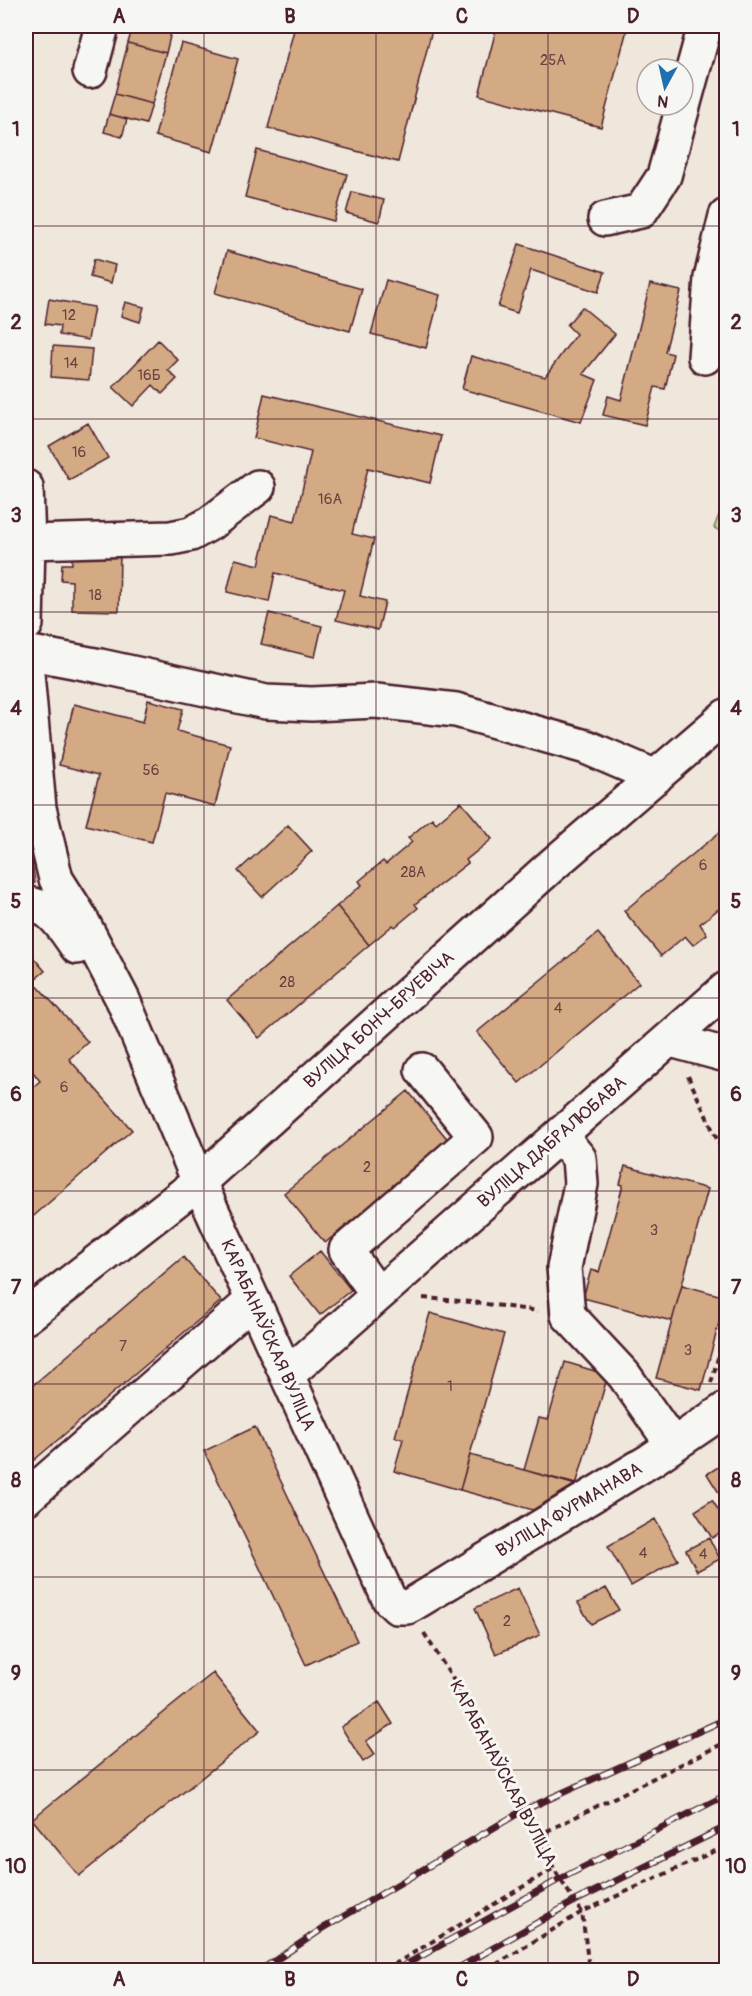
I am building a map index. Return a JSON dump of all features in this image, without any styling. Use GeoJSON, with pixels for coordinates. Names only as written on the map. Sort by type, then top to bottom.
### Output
{"type":"FeatureCollection","features":[{"type":"Feature","properties":{"kind":"street"},"geometry":{"type":"LineString","coordinates":[[90,71],[102,26]]}},
{"type":"Feature","properties":{"kind":"street"},"geometry":{"type":"LineString","coordinates":[[605,219],[641,211],[664,176],[705,26]]}},
{"type":"Feature","properties":{"kind":"street"},"geometry":{"type":"LineString","coordinates":[[705,357],[711,278],[726,216]]}},
{"type":"Feature","properties":{"kind":"street"},"geometry":{"type":"LineString","coordinates":[[28,542],[171,538],[191,534],[258,487]]}},
{"type":"Feature","properties":{"kind":"street"},"geometry":{"type":"LineString","coordinates":[[26,488],[28,542],[26,624]]}},
{"type":"Feature","properties":{"kind":"street"},"geometry":{"type":"LineString","coordinates":[[26,652],[266,702],[312,704],[376,701],[456,710],[586,747],[656,777]]}},
{"type":"Feature","properties":{"kind":"street","name":"КАРАБАНАЎСКАЯ ВУЛІЦА"},"geometry":{"type":"LineString","coordinates":[[26,662],[39,808],[56,879],[80,917],[123,1000],[199,1182],[389,1599],[397,1607],[408,1607]]}},
{"type":"Feature","properties":{"kind":"street","name":"ВУЛІЦА БОНЧ-БРУЕВІЧА"},"geometry":{"type":"LineString","coordinates":[[30,1305],[199,1182],[550,867],[726,716]]}},
{"type":"Feature","properties":{"kind":"street"},"geometry":{"type":"LineString","coordinates":[[26,904],[35,904],[49,911],[66,931],[102,984],[123,1000]]}},
{"type":"Feature","properties":{"kind":"street","name":"ВУЛІЦА ДАБРАЛЮБАВА"},"geometry":{"type":"LineString","coordinates":[[286,1375],[671,1040],[726,989]]}},
{"type":"Feature","properties":{"kind":"street"},"geometry":{"type":"LineString","coordinates":[[671,1040],[726,1055]]}},
{"type":"Feature","properties":{"kind":"street"},"geometry":{"type":"LineString","coordinates":[[378,1295],[346,1250],[477,1137],[422,1070]]}},
{"type":"Feature","properties":{"kind":"street"},"geometry":{"type":"LineString","coordinates":[[560,1135],[579,1158],[581,1184],[564,1269],[568,1315],[624,1376],[673,1445]]}},
{"type":"Feature","properties":{"kind":"street"},"geometry":{"type":"LineString","coordinates":[[26,1498],[253,1300]]}},
{"type":"Feature","properties":{"kind":"street","name":"ВУЛІЦА ФУРМАНАВА"},"geometry":{"type":"LineString","coordinates":[[408,1607],[673,1445],[726,1409]]}},
{"type":"Feature","properties":{"kind":"path"},"geometry":{"type":"LineString","coordinates":[[26,298],[28,329],[26,488]]}},
{"type":"Feature","properties":{"kind":"path"},"geometry":{"type":"LineString","coordinates":[[671,1040],[726,1159]]}},
{"type":"Feature","properties":{"kind":"path"},"geometry":{"type":"LineString","coordinates":[[378,1295],[398,1299],[427,1298],[472,1302],[568,1315]]}},
{"type":"Feature","properties":{"kind":"path","name":"КАРАБАНАЎСКАЯ ВУЛІЦА"},"geometry":{"type":"LineString","coordinates":[[408,1607],[466,1701],[554,1868],[582,1912],[589,1971]]}},
{"type":"Feature","properties":{"kind":"path"},"geometry":{"type":"LineString","coordinates":[[537,1836],[726,1742]]}},
{"type":"Feature","properties":{"kind":"path"},"geometry":{"type":"LineString","coordinates":[[487,1971],[582,1912],[726,1846]]}},
{"type":"Feature","properties":{"kind":"path"},"geometry":{"type":"LineString","coordinates":[[385,1971],[554,1868]]}},
{"type":"Feature","properties":{"kind":"green space"},"geometry":{"type":"Polygon","coordinates":[[[726,496],[726,534],[714,528],[726,496]]]}},
{"type":"Feature","properties":{"kind":"building"},"geometry":{"type":"Polygon","coordinates":[[[133,26],[172,28],[166,53],[128,43],[133,26]]]}},
{"type":"Feature","properties":{"kind":"building"},"geometry":{"type":"Polygon","coordinates":[[[295,26],[433,26],[398,162],[268,128],[295,26]]]}},
{"type":"Feature","properties":{"kind":"building"},"geometry":{"type":"Polygon","coordinates":[[[497,26],[628,26],[601,127],[479,95],[497,26]]]}},
{"type":"Feature","properties":{"kind":"building"},"geometry":{"type":"Polygon","coordinates":[[[128,43],[166,53],[152,104],[115,94],[128,43]]]}},
{"type":"Feature","properties":{"kind":"building"},"geometry":{"type":"Polygon","coordinates":[[[181,43],[238,59],[212,152],[155,136],[181,43]]]}},
{"type":"Feature","properties":{"kind":"building"},"geometry":{"type":"Polygon","coordinates":[[[115,94],[152,104],[146,124],[109,114],[115,94]]]}},
{"type":"Feature","properties":{"kind":"building"},"geometry":{"type":"Polygon","coordinates":[[[109,114],[127,119],[122,137],[104,132],[109,114]]]}},
{"type":"Feature","properties":{"kind":"building"},"geometry":{"type":"Polygon","coordinates":[[[257,150],[347,174],[334,221],[245,197],[257,150]]]}},
{"type":"Feature","properties":{"kind":"building"},"geometry":{"type":"Polygon","coordinates":[[[352,192],[384,200],[379,222],[346,213],[352,192]]]}},
{"type":"Feature","properties":{"kind":"building"},"geometry":{"type":"Polygon","coordinates":[[[519,244],[605,272],[598,292],[531,270],[517,313],[498,307],[519,244]]]}},
{"type":"Feature","properties":{"kind":"building"},"geometry":{"type":"Polygon","coordinates":[[[227,251],[362,289],[350,331],[215,293],[227,251]]]}},
{"type":"Feature","properties":{"kind":"building"},"geometry":{"type":"Polygon","coordinates":[[[94,259],[115,265],[111,283],[90,277],[94,259]]]}},
{"type":"Feature","properties":{"kind":"building"},"geometry":{"type":"Polygon","coordinates":[[[386,280],[440,295],[426,348],[371,334],[386,280]]]}},
{"type":"Feature","properties":{"kind":"building"},"geometry":{"type":"Polygon","coordinates":[[[650,284],[681,291],[665,352],[673,354],[665,389],[655,387],[645,425],[603,415],[608,396],[621,400],[650,284]]]}},
{"type":"Feature","properties":{"kind":"building"},"geometry":{"type":"Polygon","coordinates":[[[49,299],[94,307],[88,340],[59,335],[60,326],[45,324],[49,299]]]}},
{"type":"Feature","properties":{"kind":"building"},"geometry":{"type":"Polygon","coordinates":[[[125,302],[144,307],[140,322],[121,316],[125,302]]]}},
{"type":"Feature","properties":{"kind":"building"},"geometry":{"type":"Polygon","coordinates":[[[582,307],[615,334],[583,374],[597,380],[581,422],[462,389],[471,356],[545,377],[576,334],[567,325],[582,307]]]}},
{"type":"Feature","properties":{"kind":"building"},"geometry":{"type":"Polygon","coordinates":[[[158,340],[178,360],[168,370],[177,379],[162,394],[153,385],[133,406],[113,387],[158,340]]]}},
{"type":"Feature","properties":{"kind":"building"},"geometry":{"type":"Polygon","coordinates":[[[53,346],[92,349],[89,380],[51,377],[53,346]]]}},
{"type":"Feature","properties":{"kind":"building"},"geometry":{"type":"Polygon","coordinates":[[[264,394],[441,436],[430,483],[368,468],[352,534],[374,539],[360,596],[385,602],[378,630],[336,620],[344,590],[275,573],[269,602],[227,592],[235,559],[259,565],[271,515],[295,521],[311,452],[254,438],[264,394]]]}},
{"type":"Feature","properties":{"kind":"building"},"geometry":{"type":"Polygon","coordinates":[[[88,423],[108,458],[69,480],[49,446],[88,423]]]}},
{"type":"Feature","properties":{"kind":"building"},"geometry":{"type":"Polygon","coordinates":[[[120,552],[119,611],[72,610],[72,581],[61,580],[62,564],[72,564],[72,553],[120,552]]]}},
{"type":"Feature","properties":{"kind":"building"},"geometry":{"type":"Polygon","coordinates":[[[269,613],[322,626],[315,657],[261,644],[269,613]]]}},
{"type":"Feature","properties":{"kind":"building"},"geometry":{"type":"Polygon","coordinates":[[[148,700],[183,709],[177,731],[230,745],[215,806],[165,793],[152,842],[86,825],[99,775],[59,765],[74,704],[143,722],[148,700]]]}},
{"type":"Feature","properties":{"kind":"building"},"geometry":{"type":"Polygon","coordinates":[[[461,802],[492,839],[466,860],[468,863],[415,904],[418,908],[369,945],[337,906],[362,885],[359,881],[383,861],[386,864],[412,842],[408,838],[432,818],[436,823],[461,802]]]}},
{"type":"Feature","properties":{"kind":"building"},"geometry":{"type":"Polygon","coordinates":[[[26,821],[35,883],[26,885],[26,821]]]}},
{"type":"Feature","properties":{"kind":"building"},"geometry":{"type":"Polygon","coordinates":[[[288,825],[312,851],[262,897],[238,871],[288,825]]]}},
{"type":"Feature","properties":{"kind":"building"},"geometry":{"type":"Polygon","coordinates":[[[726,827],[726,903],[700,924],[707,934],[693,945],[685,936],[661,956],[624,911],[726,827]]]}},
{"type":"Feature","properties":{"kind":"building"},"geometry":{"type":"Polygon","coordinates":[[[337,906],[369,945],[259,1038],[227,1000],[337,906]]]}},
{"type":"Feature","properties":{"kind":"building"},"geometry":{"type":"Polygon","coordinates":[[[598,933],[639,983],[519,1083],[477,1032],[598,933]]]}},
{"type":"Feature","properties":{"kind":"building"},"geometry":{"type":"Polygon","coordinates":[[[26,949],[45,971],[33,981],[88,1042],[69,1059],[132,1130],[28,1221],[26,1219],[26,1093],[40,1081],[29,1067],[26,1070],[26,949]]]}},
{"type":"Feature","properties":{"kind":"building"},"geometry":{"type":"Polygon","coordinates":[[[408,1091],[449,1141],[325,1243],[284,1193],[408,1091]]]}},
{"type":"Feature","properties":{"kind":"building"},"geometry":{"type":"Polygon","coordinates":[[[625,1166],[708,1189],[672,1321],[583,1298],[591,1270],[599,1272],[623,1185],[620,1184],[625,1166]]]}},
{"type":"Feature","properties":{"kind":"building"},"geometry":{"type":"Polygon","coordinates":[[[320,1251],[351,1290],[320,1315],[289,1276],[320,1251]]]}},
{"type":"Feature","properties":{"kind":"building"},"geometry":{"type":"Polygon","coordinates":[[[183,1257],[221,1301],[26,1467],[26,1391],[183,1257]]]}},
{"type":"Feature","properties":{"kind":"building"},"geometry":{"type":"Polygon","coordinates":[[[682,1285],[726,1297],[701,1390],[656,1378],[682,1285]]]}},
{"type":"Feature","properties":{"kind":"building"},"geometry":{"type":"Polygon","coordinates":[[[430,1313],[504,1334],[460,1490],[394,1471],[403,1439],[395,1437],[430,1313]]]}},
{"type":"Feature","properties":{"kind":"building"},"geometry":{"type":"Polygon","coordinates":[[[565,1362],[608,1375],[576,1485],[524,1470],[539,1418],[548,1420],[565,1362]]]}},
{"type":"Feature","properties":{"kind":"building"},"geometry":{"type":"Polygon","coordinates":[[[255,1427],[357,1641],[306,1665],[204,1451],[255,1427]]]}},
{"type":"Feature","properties":{"kind":"building"},"geometry":{"type":"Polygon","coordinates":[[[470,1455],[576,1484],[533,1510],[460,1490],[470,1455]]]}},
{"type":"Feature","properties":{"kind":"building"},"geometry":{"type":"Polygon","coordinates":[[[726,1462],[726,1504],[707,1474],[726,1462]]]}},
{"type":"Feature","properties":{"kind":"building"},"geometry":{"type":"Polygon","coordinates":[[[712,1500],[726,1522],[726,1528],[712,1538],[695,1511],[712,1500]]]}},
{"type":"Feature","properties":{"kind":"building"},"geometry":{"type":"Polygon","coordinates":[[[655,1519],[678,1560],[631,1586],[608,1546],[655,1519]]]}},
{"type":"Feature","properties":{"kind":"building"},"geometry":{"type":"Polygon","coordinates":[[[709,1538],[720,1559],[697,1571],[686,1550],[709,1538]]]}},
{"type":"Feature","properties":{"kind":"building"},"geometry":{"type":"Polygon","coordinates":[[[518,1588],[540,1635],[496,1654],[475,1608],[518,1588]]]}},
{"type":"Feature","properties":{"kind":"building"},"geometry":{"type":"Polygon","coordinates":[[[606,1588],[619,1610],[591,1624],[578,1603],[606,1588]]]}},
{"type":"Feature","properties":{"kind":"building"},"geometry":{"type":"Polygon","coordinates":[[[213,1673],[260,1731],[79,1876],[32,1819],[213,1673]]]}},
{"type":"Feature","properties":{"kind":"building"},"geometry":{"type":"Polygon","coordinates":[[[379,1702],[393,1724],[366,1741],[375,1754],[363,1762],[341,1727],[379,1702]]]}},
{"type":"Feature","properties":{"kind":"railway"},"geometry":{"type":"LineString","coordinates":[[261,1970],[322,1929],[522,1811],[726,1719]]}},
{"type":"Feature","properties":{"kind":"railway"},"geometry":{"type":"LineString","coordinates":[[396,1970],[560,1879],[726,1795]]}},
{"type":"Feature","properties":{"kind":"railway"},"geometry":{"type":"LineString","coordinates":[[455,1970],[575,1901],[726,1827]]}}]}
